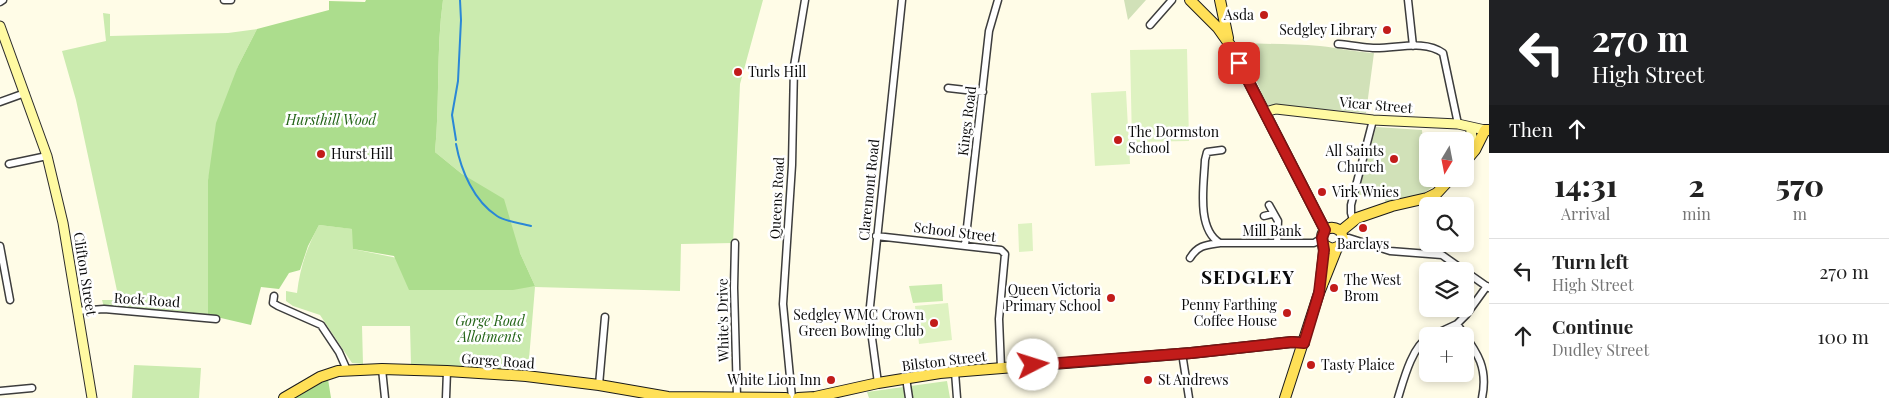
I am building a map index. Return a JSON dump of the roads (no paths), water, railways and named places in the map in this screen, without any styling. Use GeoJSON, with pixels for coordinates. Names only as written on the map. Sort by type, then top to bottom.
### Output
{"type":"FeatureCollection","features":[{"type":"Feature","properties":{"kind":"main road"},"geometry":{"type":"LineString","coordinates":[[1220,0],[1230,45]]}},
{"type":"Feature","properties":{"kind":"main road"},"geometry":{"type":"LineString","coordinates":[[1193,2],[1207,10],[1222,13]]}},
{"type":"Feature","properties":{"kind":"main road"},"geometry":{"type":"LineString","coordinates":[[1193,2],[1218,28],[1230,45],[1311,205],[1328,248],[1337,248]]}},
{"type":"Feature","properties":{"kind":"main road"},"geometry":{"type":"LineString","coordinates":[[1475,150],[1488,133]]}},
{"type":"Feature","properties":{"kind":"main road"},"geometry":{"type":"LineString","coordinates":[[1285,398],[1319,293],[1337,248],[1341,244],[1342,235],[1353,220],[1392,206],[1419,203]]}},
{"type":"Feature","properties":{"kind":"main road"},"geometry":{"type":"LineString","coordinates":[[1319,293],[1323,238],[1332,228],[1342,235]]}},
{"type":"Feature","properties":{"kind":"main road","name":"Bilston Street"},"geometry":{"type":"LineString","coordinates":[[798,398],[826,395],[906,378],[955,372],[1182,354],[1292,342],[1304,343]]}},
{"type":"Feature","properties":{"kind":"main road","name":"Gorge Road"},"geometry":{"type":"LineString","coordinates":[[284,398],[320,377],[346,370],[382,369],[526,376],[599,385],[668,397],[715,398]]}},
{"type":"Feature","properties":{"kind":"main road"},"geometry":{"type":"LineString","coordinates":[[715,398],[786,398]]}},
{"type":"Feature","properties":{"kind":"street"},"geometry":{"type":"LineString","coordinates":[[224,0],[231,0]]}},
{"type":"Feature","properties":{"kind":"street","name":"Queens Road"},"geometry":{"type":"LineString","coordinates":[[792,398],[783,304],[792,166],[794,66],[805,0]]}},
{"type":"Feature","properties":{"kind":"street","name":"Claremont Road"},"geometry":{"type":"LineString","coordinates":[[878,383],[869,316],[902,0]]}},
{"type":"Feature","properties":{"kind":"street","name":"Kings Road"},"geometry":{"type":"LineString","coordinates":[[965,245],[989,31],[998,0]]}},
{"type":"Feature","properties":{"kind":"street"},"geometry":{"type":"LineString","coordinates":[[1150,25],[1172,0]]}},
{"type":"Feature","properties":{"kind":"street"},"geometry":{"type":"LineString","coordinates":[[1408,0],[1413,46]]}},
{"type":"Feature","properties":{"kind":"street","name":"Clifton Street"},"geometry":{"type":"LineString","coordinates":[[0,26],[47,156],[63,223],[92,398]]}},
{"type":"Feature","properties":{"kind":"street"},"geometry":{"type":"LineString","coordinates":[[1338,44],[1373,48],[1413,46],[1435,48],[1443,53],[1458,124]]}},
{"type":"Feature","properties":{"kind":"street"},"geometry":{"type":"LineString","coordinates":[[948,88],[983,92]]}},
{"type":"Feature","properties":{"kind":"street"},"geometry":{"type":"LineString","coordinates":[[0,102],[25,93]]}},
{"type":"Feature","properties":{"kind":"street","name":"Vicar Street"},"geometry":{"type":"LineString","coordinates":[[1265,112],[1276,109],[1374,120],[1458,124],[1488,133]]}},
{"type":"Feature","properties":{"kind":"street"},"geometry":{"type":"LineString","coordinates":[[1353,220],[1351,205],[1374,120]]}},
{"type":"Feature","properties":{"kind":"street"},"geometry":{"type":"LineString","coordinates":[[1470,127],[1475,150]]}},
{"type":"Feature","properties":{"kind":"street"},"geometry":{"type":"LineString","coordinates":[[1220,243],[1212,239],[1204,220],[1205,160],[1207,152],[1222,150]]}},
{"type":"Feature","properties":{"kind":"street"},"geometry":{"type":"LineString","coordinates":[[9,164],[47,156]]}},
{"type":"Feature","properties":{"kind":"street"},"geometry":{"type":"LineString","coordinates":[[1269,204],[1272,214],[1278,221],[1277,243]]}},
{"type":"Feature","properties":{"kind":"street"},"geometry":{"type":"LineString","coordinates":[[1264,216],[1272,214]]}},
{"type":"Feature","properties":{"kind":"street"},"geometry":{"type":"LineString","coordinates":[[1342,235],[1390,251],[1436,253],[1442,255],[1488,287],[1466,315],[1457,324],[1451,327]]}},
{"type":"Feature","properties":{"kind":"street","name":"School Street"},"geometry":{"type":"LineString","coordinates":[[876,236],[1002,250],[1005,254],[999,319],[1001,368]]}},
{"type":"Feature","properties":{"kind":"street","name":"Mill Bank"},"geometry":{"type":"LineString","coordinates":[[1190,258],[1195,250],[1202,246],[1220,243],[1314,243],[1323,238]]}},
{"type":"Feature","properties":{"kind":"street","name":"White's Drive"},"geometry":{"type":"LineString","coordinates":[[735,243],[734,288],[737,397]]}},
{"type":"Feature","properties":{"kind":"street"},"geometry":{"type":"LineString","coordinates":[[0,249],[10,300]]}},
{"type":"Feature","properties":{"kind":"street"},"geometry":{"type":"LineString","coordinates":[[274,296],[273,303],[321,325],[334,344],[346,370]]}},
{"type":"Feature","properties":{"kind":"street","name":"Rock Road"},"geometry":{"type":"LineString","coordinates":[[77,311],[104,309],[216,319]]}},
{"type":"Feature","properties":{"kind":"street"},"geometry":{"type":"LineString","coordinates":[[599,385],[605,317]]}},
{"type":"Feature","properties":{"kind":"street"},"geometry":{"type":"LineString","coordinates":[[1457,324],[1481,360],[1485,381],[1482,398]]}},
{"type":"Feature","properties":{"kind":"street"},"geometry":{"type":"LineString","coordinates":[[1398,398],[1406,371],[1419,346]]}},
{"type":"Feature","properties":{"kind":"street"},"geometry":{"type":"LineString","coordinates":[[1182,354],[1189,398]]}},
{"type":"Feature","properties":{"kind":"street"},"geometry":{"type":"LineString","coordinates":[[382,369],[384,398]]}},
{"type":"Feature","properties":{"kind":"street"},"geometry":{"type":"LineString","coordinates":[[446,398],[447,371]]}},
{"type":"Feature","properties":{"kind":"street"},"geometry":{"type":"LineString","coordinates":[[955,372],[957,398]]}},
{"type":"Feature","properties":{"kind":"street"},"geometry":{"type":"LineString","coordinates":[[906,378],[910,398]]}},
{"type":"Feature","properties":{"kind":"street"},"geometry":{"type":"LineString","coordinates":[[0,391],[32,388]]}},
{"type":"Feature","properties":{"kind":"waterway"},"geometry":{"type":"LineString","coordinates":[[456,140],[452,115],[458,81],[460,0]]}},
{"type":"Feature","properties":{"kind":"waterway"},"geometry":{"type":"LineString","coordinates":[[456,144],[465,175],[475,194],[489,210],[501,218],[531,226]]}},
{"type":"Feature","properties":{"kind":"place","name":"Asda"},"geometry":{"type":"Point","coordinates":[1264,15]}},
{"type":"Feature","properties":{"kind":"place","name":"Sedgley Library"},"geometry":{"type":"Point","coordinates":[1387,30]}},
{"type":"Feature","properties":{"kind":"place","name":"Turls Hill"},"geometry":{"type":"Point","coordinates":[738,72]}},
{"type":"Feature","properties":{"kind":"place","name":"The Dormston School"},"geometry":{"type":"Point","coordinates":[1118,140]}},
{"type":"Feature","properties":{"kind":"place","name":"Hurst Hill"},"geometry":{"type":"Point","coordinates":[321,154]}},
{"type":"Feature","properties":{"kind":"place","name":"All Saints Church"},"geometry":{"type":"Point","coordinates":[1394,159]}},
{"type":"Feature","properties":{"kind":"place","name":"Virk Wnies"},"geometry":{"type":"Point","coordinates":[1322,192]}},
{"type":"Feature","properties":{"kind":"place","name":"Barclays"},"geometry":{"type":"Point","coordinates":[1363,228]}},
{"type":"Feature","properties":{"kind":"place","name":"The West Brom"},"geometry":{"type":"Point","coordinates":[1334,288]}},
{"type":"Feature","properties":{"kind":"place","name":"Queen Victoria Primary School"},"geometry":{"type":"Point","coordinates":[1111,298]}},
{"type":"Feature","properties":{"kind":"place","name":"Penny Farthing Coffee House"},"geometry":{"type":"Point","coordinates":[1287,313]}},
{"type":"Feature","properties":{"kind":"place","name":"Sedgley WMC Crown Green Bowling Club"},"geometry":{"type":"Point","coordinates":[934,323]}},
{"type":"Feature","properties":{"kind":"place","name":"Tasty Plaice"},"geometry":{"type":"Point","coordinates":[1311,365]}},
{"type":"Feature","properties":{"kind":"place","name":"White Lion Inn"},"geometry":{"type":"Point","coordinates":[831,380]}},
{"type":"Feature","properties":{"kind":"place","name":"St Andrews"},"geometry":{"type":"Point","coordinates":[1148,380]}},
{"type":"Feature","properties":{"kind":"district","name":"SEDGLEY"},"geometry":{"type":"Point","coordinates":[1248,277]}},
{"type":"Feature","properties":{"kind":"park label","name":"Hursthill Wood"},"geometry":{"type":"Point","coordinates":[331,120]}},
{"type":"Feature","properties":{"kind":"park label","name":"Gorge Road Allotments"},"geometry":{"type":"Point","coordinates":[490,330]}}]}
